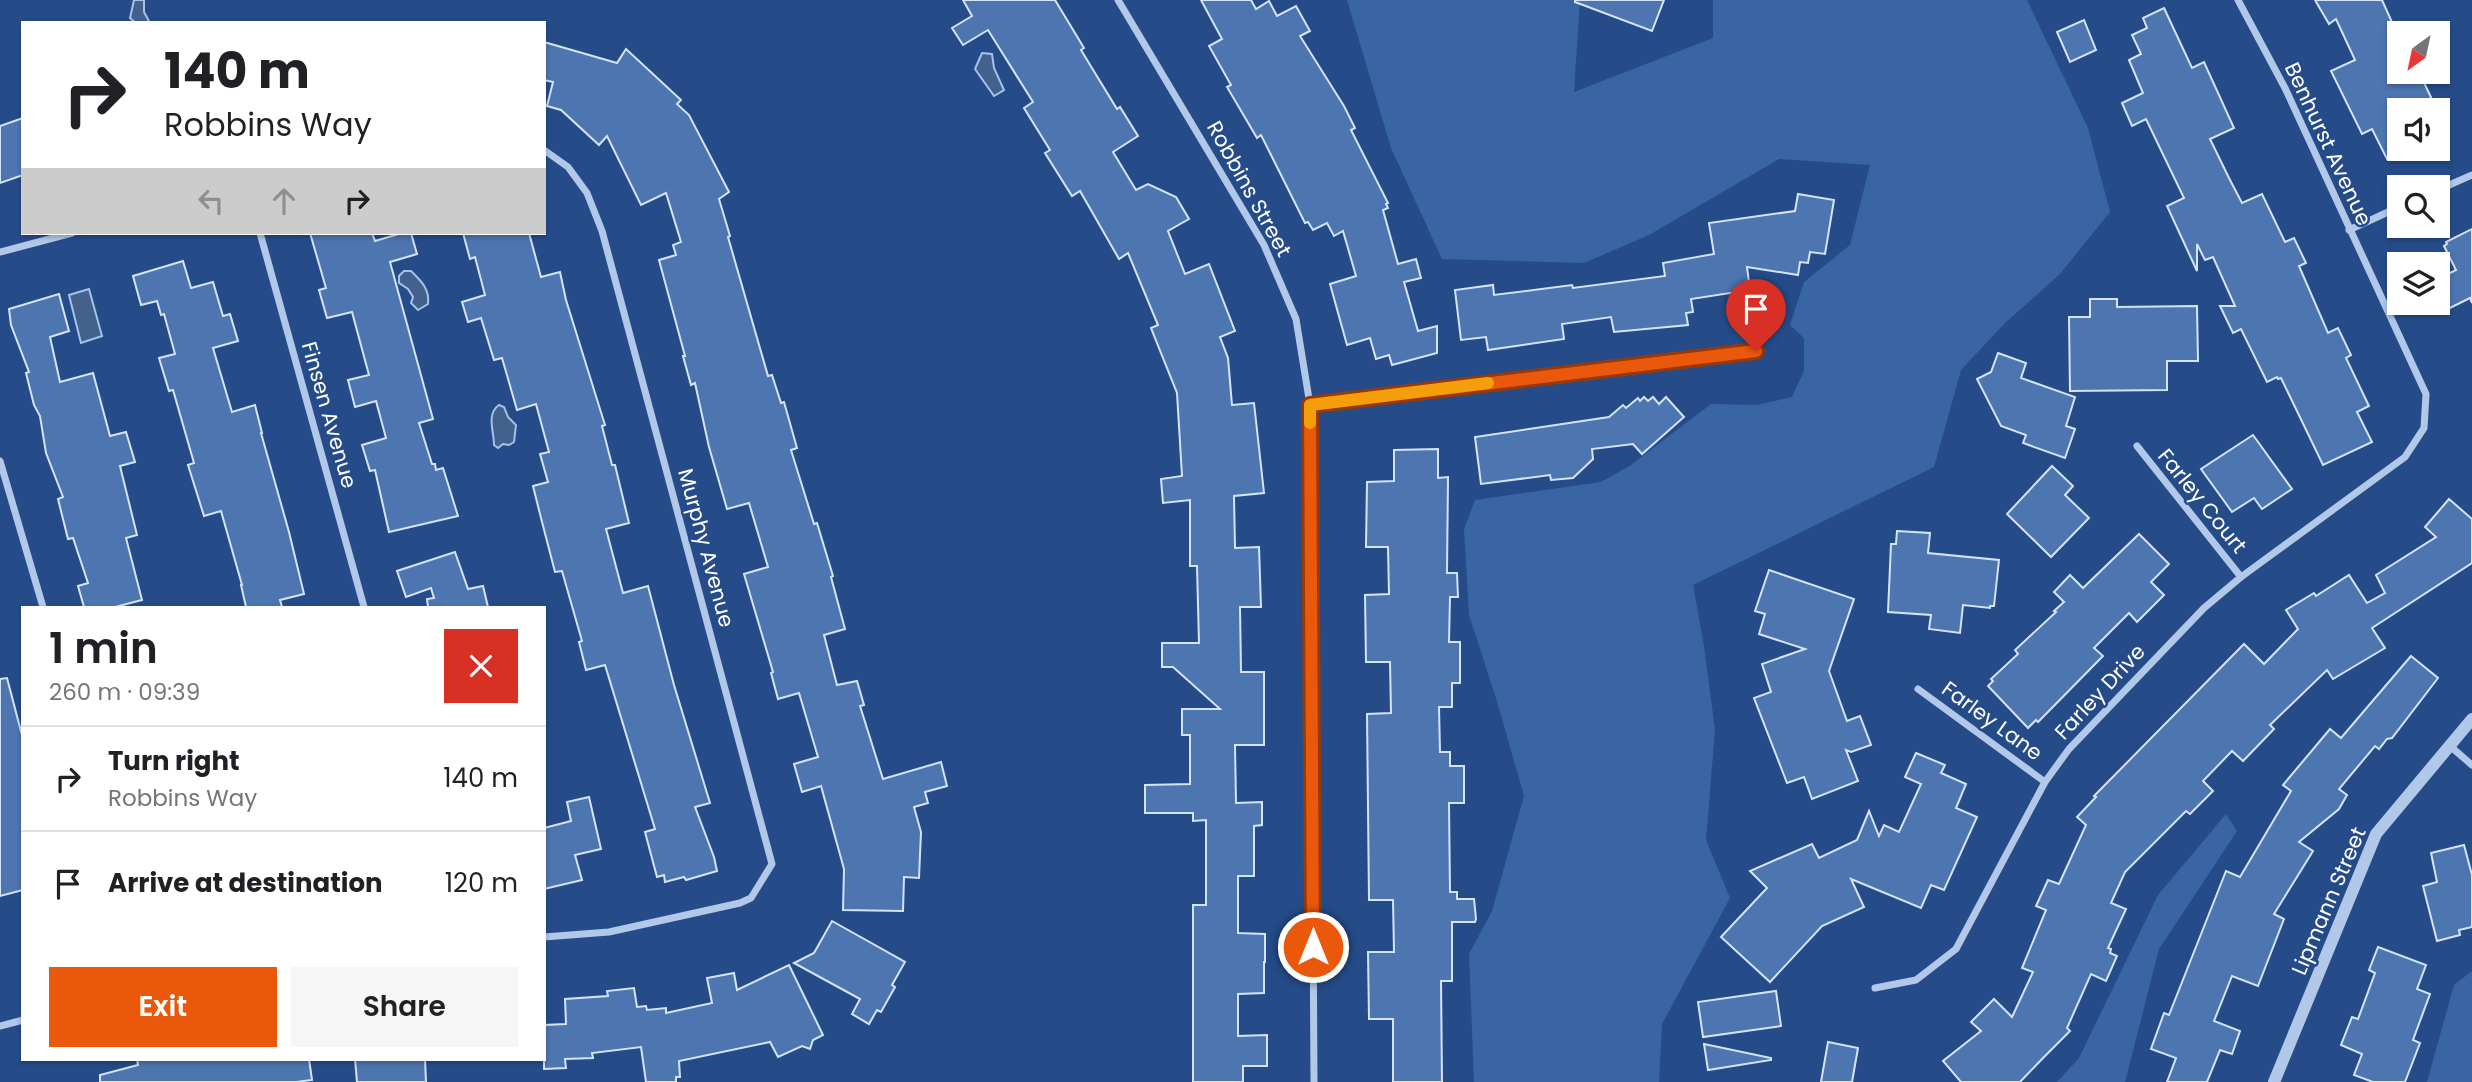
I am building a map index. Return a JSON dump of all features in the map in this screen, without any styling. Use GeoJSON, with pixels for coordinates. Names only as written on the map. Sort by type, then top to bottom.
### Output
{"type":"FeatureCollection","features":[{"type":"Feature","properties":{"kind":"street","name":"Robbins Street"},"geometry":{"type":"LineString","coordinates":[[1118,0],[1264,245],[1296,319],[1310,405],[1314,1082]]}},
{"type":"Feature","properties":{"kind":"street","name":"Benhurst Avenue"},"geometry":{"type":"LineString","coordinates":[[2238,0],[2285,88],[2348,230],[2426,394],[2424,428],[2405,457]]}},
{"type":"Feature","properties":{"kind":"street","name":"Murphy Avenue"},"geometry":{"type":"LineString","coordinates":[[546,151],[568,167],[587,193],[602,231],[772,864],[751,898],[740,903],[609,932],[546,937]]}},
{"type":"Feature","properties":{"kind":"street"},"geometry":{"type":"LineString","coordinates":[[2450,185],[2472,175]]}},
{"type":"Feature","properties":{"kind":"street"},"geometry":{"type":"LineString","coordinates":[[2348,230],[2387,212]]}},
{"type":"Feature","properties":{"kind":"street"},"geometry":{"type":"LineString","coordinates":[[0,253],[65,235]]}},
{"type":"Feature","properties":{"kind":"street","name":"Finsen Avenue"},"geometry":{"type":"LineString","coordinates":[[261,235],[364,606]]}},
{"type":"Feature","properties":{"kind":"street"},"geometry":{"type":"LineString","coordinates":[[1310,405],[1756,351]]}},
{"type":"Feature","properties":{"kind":"street","name":"Farley Court"},"geometry":{"type":"LineString","coordinates":[[2137,446],[2241,577]]}},
{"type":"Feature","properties":{"kind":"street","name":"Farley Drive"},"geometry":{"type":"LineString","coordinates":[[1875,988],[1916,980],[1956,949],[2045,782],[2079,738],[2204,608],[2241,577],[2405,457]]}},
{"type":"Feature","properties":{"kind":"street"},"geometry":{"type":"LineString","coordinates":[[0,461],[43,606]]}},
{"type":"Feature","properties":{"kind":"street","name":"Farley Lane"},"geometry":{"type":"LineString","coordinates":[[1918,689],[2045,782]]}},
{"type":"Feature","properties":{"kind":"street","name":"Lipmann Street"},"geometry":{"type":"LineString","coordinates":[[2274,1082],[2376,834],[2472,719]]}},
{"type":"Feature","properties":{"kind":"street"},"geometry":{"type":"LineString","coordinates":[[2449,746],[2472,765]]}},
{"type":"Feature","properties":{"kind":"street"},"geometry":{"type":"LineString","coordinates":[[0,1026],[21,1021]]}},
{"type":"Feature","properties":{"kind":"shaded area"},"geometry":{"type":"Polygon","coordinates":[[[134,0],[144,0],[144,12],[149,21],[134,21],[130,18],[134,0]]]}},
{"type":"Feature","properties":{"kind":"shaded area"},"geometry":{"type":"Polygon","coordinates":[[[1347,0],[1580,0],[1574,92],[1713,38],[1713,0],[2027,0],[2088,128],[2110,212],[2060,274],[2005,323],[1961,370],[1934,467],[1693,585],[1715,730],[1706,840],[1730,898],[1662,1024],[1659,1082],[1474,1082],[1469,954],[1492,911],[1524,796],[1469,615],[1464,529],[1475,500],[1601,482],[1631,465],[1711,404],[1757,405],[1792,397],[1804,371],[1804,338],[1790,325],[1804,282],[1850,245],[1870,165],[1779,159],[1649,235],[1584,263],[1442,259],[1391,148],[1347,0]]]}},
{"type":"Feature","properties":{"kind":"shaded area"},"geometry":{"type":"Polygon","coordinates":[[[982,53],[992,54],[994,68],[1004,90],[994,96],[975,69],[982,53]]]}},
{"type":"Feature","properties":{"kind":"shaded area"},"geometry":{"type":"Polygon","coordinates":[[[404,271],[411,271],[426,290],[428,304],[418,310],[411,303],[413,297],[408,289],[399,283],[399,276],[404,271]]]}},
{"type":"Feature","properties":{"kind":"shaded area"},"geometry":{"type":"Polygon","coordinates":[[[89,289],[102,336],[81,343],[69,295],[89,289]]]}},
{"type":"Feature","properties":{"kind":"shaded area"},"geometry":{"type":"Polygon","coordinates":[[[499,405],[504,407],[508,417],[516,425],[514,442],[498,448],[494,445],[492,418],[499,405]]]}},
{"type":"Feature","properties":{"kind":"shaded area"},"geometry":{"type":"Polygon","coordinates":[[[2226,814],[2237,831],[2159,949],[2125,1082],[2057,1082],[2079,1058],[2158,895],[2226,814]]]}},
{"type":"Feature","properties":{"kind":"shaded area"},"geometry":{"type":"Polygon","coordinates":[[[2472,971],[2472,1082],[2427,1082],[2454,985],[2472,971]]]}},
{"type":"Feature","properties":{"kind":"building"},"geometry":{"type":"Polygon","coordinates":[[[963,0],[1055,0],[1084,48],[1081,50],[1117,109],[1120,107],[1138,136],[1113,152],[1136,190],[1148,184],[1176,197],[1189,219],[1168,231],[1185,274],[1209,264],[1235,331],[1220,337],[1228,358],[1232,405],[1254,403],[1264,493],[1234,496],[1235,548],[1259,547],[1261,607],[1240,607],[1241,672],[1264,672],[1264,745],[1235,745],[1236,803],[1262,802],[1262,825],[1254,826],[1254,876],[1238,876],[1238,933],[1265,934],[1265,962],[1264,993],[1238,994],[1238,1036],[1267,1035],[1267,1066],[1243,1066],[1243,1082],[1193,1082],[1193,905],[1206,905],[1206,820],[1193,821],[1193,813],[1145,813],[1145,785],[1190,784],[1190,735],[1182,735],[1182,709],[1220,709],[1173,667],[1162,667],[1162,643],[1199,643],[1197,566],[1190,566],[1190,500],[1163,503],[1161,479],[1182,476],[1177,393],[1151,328],[1158,325],[1128,253],[1119,259],[1080,191],[1072,196],[1045,153],[1050,150],[1024,108],[1033,102],[988,30],[963,45],[952,28],[972,16],[963,0]]]}},
{"type":"Feature","properties":{"kind":"building"},"geometry":{"type":"Polygon","coordinates":[[[1201,0],[1251,0],[1256,9],[1269,1],[1277,16],[1296,6],[1310,31],[1300,36],[1344,106],[1355,128],[1351,130],[1388,203],[1388,208],[1383,210],[1398,264],[1416,259],[1421,278],[1404,282],[1418,331],[1437,326],[1437,353],[1392,365],[1389,355],[1376,359],[1370,338],[1347,345],[1330,284],[1356,276],[1343,231],[1334,236],[1327,223],[1313,230],[1308,222],[1305,223],[1261,135],[1257,138],[1227,87],[1231,85],[1209,46],[1222,39],[1201,0]]]}},
{"type":"Feature","properties":{"kind":"building"},"geometry":{"type":"Polygon","coordinates":[[[1575,0],[1664,0],[1652,31],[1575,0]]]}},
{"type":"Feature","properties":{"kind":"building"},"geometry":{"type":"Polygon","coordinates":[[[2315,0],[2382,0],[2391,21],[2387,21],[2387,84],[2425,84],[2431,98],[2387,98],[2387,159],[2372,129],[2362,134],[2331,71],[2355,60],[2336,19],[2329,24],[2315,0]]]}},
{"type":"Feature","properties":{"kind":"building"},"geometry":{"type":"Polygon","coordinates":[[[2164,8],[2192,68],[2204,62],[2234,128],[2210,139],[2229,178],[2242,203],[2262,194],[2285,242],[2294,238],[2306,263],[2299,266],[2328,333],[2338,328],[2351,355],[2346,358],[2369,406],[2357,412],[2372,442],[2323,465],[2281,378],[2267,382],[2241,329],[2233,333],[2220,306],[2235,306],[2213,257],[2205,260],[2197,244],[2197,271],[2167,206],[2184,198],[2146,119],[2132,126],[2122,103],[2143,93],[2129,60],[2141,54],[2132,35],[2147,28],[2143,18],[2164,8]]]}},
{"type":"Feature","properties":{"kind":"building"},"geometry":{"type":"Polygon","coordinates":[[[2084,20],[2096,50],[2070,62],[2057,32],[2084,20]]]}},
{"type":"Feature","properties":{"kind":"building"},"geometry":{"type":"Polygon","coordinates":[[[546,43],[617,63],[626,49],[681,100],[677,104],[689,115],[729,192],[719,199],[730,236],[728,237],[768,376],[772,375],[781,403],[784,402],[797,448],[791,450],[833,576],[831,577],[845,629],[824,635],[837,685],[857,681],[864,705],[860,706],[883,779],[941,762],[947,786],[925,792],[928,803],[914,807],[921,832],[919,878],[904,877],[903,911],[843,910],[844,869],[821,786],[802,792],[794,764],[818,757],[799,693],[778,699],[771,673],[773,672],[744,574],[768,567],[749,503],[727,509],[709,447],[695,383],[691,385],[683,356],[659,260],[676,255],[673,245],[681,242],[666,193],[641,205],[607,136],[599,145],[561,110],[547,106],[553,82],[546,80],[546,43]]]}},
{"type":"Feature","properties":{"kind":"building"},"geometry":{"type":"Polygon","coordinates":[[[21,119],[21,176],[0,183],[0,126],[21,119]]]}},
{"type":"Feature","properties":{"kind":"building"},"geometry":{"type":"Polygon","coordinates":[[[1798,194],[1834,200],[1825,254],[1810,252],[1808,263],[1800,262],[1798,275],[1747,267],[1750,290],[1691,299],[1693,312],[1686,313],[1688,325],[1614,332],[1611,317],[1562,324],[1564,339],[1488,350],[1486,337],[1461,340],[1455,290],[1493,285],[1494,295],[1665,276],[1663,263],[1714,254],[1709,223],[1795,211],[1798,194]]]}},
{"type":"Feature","properties":{"kind":"building"},"geometry":{"type":"Polygon","coordinates":[[[2472,229],[2472,303],[2470,298],[2450,308],[2450,273],[2456,270],[2450,252],[2447,252],[2444,246],[2446,242],[2472,229]]]}},
{"type":"Feature","properties":{"kind":"building"},"geometry":{"type":"Polygon","coordinates":[[[311,235],[373,235],[375,241],[395,235],[412,235],[417,254],[390,262],[433,419],[419,423],[432,464],[435,464],[436,470],[443,468],[458,516],[389,532],[375,470],[370,471],[362,445],[386,438],[376,401],[355,407],[348,380],[369,375],[352,312],[327,318],[319,290],[326,288],[311,235]]]}},
{"type":"Feature","properties":{"kind":"building"},"geometry":{"type":"Polygon","coordinates":[[[464,235],[530,235],[541,277],[560,272],[566,300],[605,425],[602,426],[629,523],[606,529],[623,593],[648,586],[674,685],[710,803],[695,807],[717,871],[686,880],[684,877],[665,882],[664,875],[657,877],[645,832],[655,829],[605,665],[586,670],[579,642],[582,641],[562,571],[555,572],[541,518],[533,486],[548,482],[540,454],[549,452],[536,404],[517,410],[502,358],[494,360],[481,318],[468,322],[462,302],[485,295],[475,257],[470,259],[464,235]]]}},
{"type":"Feature","properties":{"kind":"building"},"geometry":{"type":"Polygon","coordinates":[[[183,261],[191,288],[213,282],[223,316],[230,314],[238,341],[213,348],[232,412],[255,405],[304,594],[280,600],[282,606],[246,606],[221,511],[204,516],[188,465],[194,463],[173,390],[169,391],[159,358],[175,354],[164,314],[161,315],[157,301],[141,305],[133,276],[183,261]]]}},
{"type":"Feature","properties":{"kind":"building"},"geometry":{"type":"Polygon","coordinates":[[[59,294],[69,331],[50,337],[60,382],[93,373],[110,436],[126,432],[135,462],[120,466],[137,535],[126,538],[142,600],[119,606],[84,606],[78,586],[88,583],[73,538],[68,539],[58,499],[63,497],[46,453],[40,416],[34,405],[26,373],[29,372],[11,325],[9,309],[59,294]]]}},
{"type":"Feature","properties":{"kind":"building"},"geometry":{"type":"Polygon","coordinates":[[[2090,299],[2117,299],[2117,307],[2197,306],[2198,361],[2167,361],[2167,390],[2070,391],[2069,317],[2090,317],[2090,299]]]}},
{"type":"Feature","properties":{"kind":"building"},"geometry":{"type":"Polygon","coordinates":[[[1998,353],[2026,363],[2021,378],[2075,397],[2066,426],[2075,429],[2065,458],[2023,443],[2026,435],[2001,426],[1977,379],[1991,372],[1998,353]]]}},
{"type":"Feature","properties":{"kind":"building"},"geometry":{"type":"Polygon","coordinates":[[[1644,397],[1648,401],[1653,397],[1659,404],[1666,397],[1684,417],[1642,454],[1633,444],[1592,449],[1593,459],[1573,478],[1551,480],[1550,475],[1481,484],[1475,437],[1609,417],[1623,405],[1626,408],[1638,398],[1640,401],[1644,397]]]}},
{"type":"Feature","properties":{"kind":"building"},"geometry":{"type":"Polygon","coordinates":[[[2253,435],[2292,489],[2262,509],[2254,498],[2232,512],[2201,469],[2253,435]]]}},
{"type":"Feature","properties":{"kind":"building"},"geometry":{"type":"Polygon","coordinates":[[[1438,449],[1438,478],[1448,477],[1447,573],[1457,573],[1458,597],[1450,597],[1449,642],[1460,642],[1460,683],[1452,683],[1452,707],[1439,707],[1440,752],[1450,752],[1450,766],[1464,766],[1464,803],[1449,803],[1450,892],[1457,892],[1457,899],[1474,899],[1476,919],[1475,922],[1452,922],[1452,981],[1441,981],[1442,1082],[1393,1082],[1393,1019],[1369,1019],[1368,952],[1394,952],[1393,900],[1369,900],[1367,714],[1391,713],[1390,662],[1366,662],[1365,595],[1389,594],[1388,547],[1366,547],[1367,482],[1394,481],[1394,450],[1438,449]]]}},
{"type":"Feature","properties":{"kind":"building"},"geometry":{"type":"Polygon","coordinates":[[[2052,466],[2073,486],[2065,495],[2089,518],[2051,557],[2007,514],[2052,466]]]}},
{"type":"Feature","properties":{"kind":"building"},"geometry":{"type":"Polygon","coordinates":[[[2449,499],[2472,519],[2472,563],[2372,628],[2385,648],[2333,679],[2327,670],[2270,725],[2274,729],[2243,761],[2232,751],[2203,781],[2213,791],[2190,814],[2186,811],[2125,872],[2111,903],[2126,909],[2108,948],[2111,949],[2110,953],[2117,956],[2106,981],[2091,974],[2067,1028],[2070,1031],[2020,1082],[1961,1082],[1943,1061],[1981,1031],[1971,1022],[1994,999],[2012,1017],[2033,972],[2022,968],[2046,910],[2036,906],[2048,880],[2059,884],[2086,825],[2077,817],[2096,797],[2094,796],[2244,644],[2264,664],[2298,629],[2286,610],[2314,593],[2316,596],[2349,575],[2367,603],[2385,593],[2376,575],[2436,537],[2425,527],[2449,499]]]}},
{"type":"Feature","properties":{"kind":"building"},"geometry":{"type":"Polygon","coordinates":[[[1897,531],[1930,533],[1928,553],[1999,560],[1994,606],[1990,608],[1963,605],[1960,633],[1929,629],[1931,615],[1888,612],[1891,544],[1896,544],[1897,531]]]}},
{"type":"Feature","properties":{"kind":"building"},"geometry":{"type":"Polygon","coordinates":[[[2139,534],[2169,564],[2151,582],[2164,595],[2137,622],[2129,613],[2094,648],[2103,656],[2038,722],[2036,720],[2028,728],[1988,686],[1993,681],[1991,679],[2018,654],[2015,650],[2064,602],[2054,592],[2070,575],[2083,588],[2139,534]]]}},
{"type":"Feature","properties":{"kind":"building"},"geometry":{"type":"Polygon","coordinates":[[[455,552],[468,589],[483,586],[488,606],[428,606],[427,599],[434,598],[431,588],[406,597],[397,571],[455,552]]]}},
{"type":"Feature","properties":{"kind":"building"},"geometry":{"type":"Polygon","coordinates":[[[1769,570],[1854,599],[1829,671],[1847,721],[1860,716],[1871,745],[1851,752],[1846,750],[1858,781],[1812,799],[1804,777],[1787,783],[1754,698],[1771,692],[1762,664],[1805,649],[1759,634],[1765,614],[1755,611],[1769,570]]]}},
{"type":"Feature","properties":{"kind":"building"},"geometry":{"type":"Polygon","coordinates":[[[2411,656],[2438,678],[2392,738],[2387,739],[2379,749],[2375,746],[2339,789],[2347,795],[2339,809],[2299,842],[2313,851],[2274,914],[2284,919],[2258,986],[2232,976],[2214,1021],[2240,1031],[2232,1054],[2220,1050],[2207,1082],[2167,1082],[2176,1058],[2151,1049],[2164,1013],[2169,1015],[2226,871],[2240,877],[2291,791],[2283,785],[2330,729],[2341,738],[2411,656]]]}},
{"type":"Feature","properties":{"kind":"building"},"geometry":{"type":"Polygon","coordinates":[[[7,678],[21,731],[21,891],[0,896],[0,679],[7,678]]]}},
{"type":"Feature","properties":{"kind":"building"},"geometry":{"type":"Polygon","coordinates":[[[1916,753],[1945,765],[1941,773],[1966,784],[1956,808],[1977,817],[1944,890],[1931,885],[1921,908],[1851,879],[1864,907],[1822,926],[1770,982],[1721,937],[1767,888],[1750,871],[1812,844],[1819,858],[1857,840],[1869,811],[1879,836],[1884,825],[1899,832],[1921,784],[1905,777],[1916,753]]]}},
{"type":"Feature","properties":{"kind":"building"},"geometry":{"type":"Polygon","coordinates":[[[589,797],[601,849],[575,855],[582,880],[546,889],[546,827],[571,821],[567,802],[589,797]]]}},
{"type":"Feature","properties":{"kind":"building"},"geometry":{"type":"Polygon","coordinates":[[[2464,845],[2472,875],[2472,927],[2459,930],[2460,935],[2437,941],[2423,886],[2437,882],[2431,853],[2464,845]]]}},
{"type":"Feature","properties":{"kind":"building"},"geometry":{"type":"Polygon","coordinates":[[[832,921],[905,962],[881,1012],[877,1010],[869,1024],[852,1014],[860,999],[794,963],[814,953],[832,921]]]}},
{"type":"Feature","properties":{"kind":"building"},"geometry":{"type":"Polygon","coordinates":[[[2378,947],[2426,965],[2417,989],[2430,994],[2413,1040],[2420,1043],[2405,1082],[2373,1082],[2354,1075],[2362,1054],[2341,1045],[2352,1017],[2358,1019],[2375,973],[2369,970],[2378,947]]]}},
{"type":"Feature","properties":{"kind":"building"},"geometry":{"type":"Polygon","coordinates":[[[789,965],[823,1035],[813,1040],[810,1049],[802,1046],[778,1057],[770,1042],[679,1061],[680,1077],[676,1077],[676,1082],[646,1082],[641,1047],[592,1053],[593,1058],[565,1059],[566,1068],[544,1069],[546,1025],[566,1024],[565,999],[608,996],[607,991],[634,988],[637,1007],[646,1006],[647,1010],[666,1008],[666,1013],[712,1003],[707,978],[734,973],[737,990],[789,965]]]}},
{"type":"Feature","properties":{"kind":"building"},"geometry":{"type":"Polygon","coordinates":[[[1776,991],[1781,1026],[1703,1037],[1698,1002],[1776,991]]]}},
{"type":"Feature","properties":{"kind":"building"},"geometry":{"type":"Polygon","coordinates":[[[1828,1042],[1858,1048],[1852,1082],[1821,1082],[1828,1042]]]}},
{"type":"Feature","properties":{"kind":"building"},"geometry":{"type":"Polygon","coordinates":[[[1704,1044],[1771,1058],[1771,1060],[1708,1070],[1704,1044]]]}},
{"type":"Feature","properties":{"kind":"building"},"geometry":{"type":"Polygon","coordinates":[[[137,1061],[309,1061],[312,1080],[100,1082],[100,1075],[138,1065],[137,1061]]]}},
{"type":"Feature","properties":{"kind":"building"},"geometry":{"type":"Polygon","coordinates":[[[355,1061],[425,1061],[426,1082],[357,1082],[355,1061]]]}},
{"type":"Feature","properties":{"kind":"slow traffic"},"geometry":{"type":"LineString","coordinates":[[1310,423],[1310,405],[1488,383]]}},
{"type":"Feature","properties":{"kind":"route"},"geometry":{"type":"LineString","coordinates":[[1313,947],[1310,405],[1756,351]]}}]}
